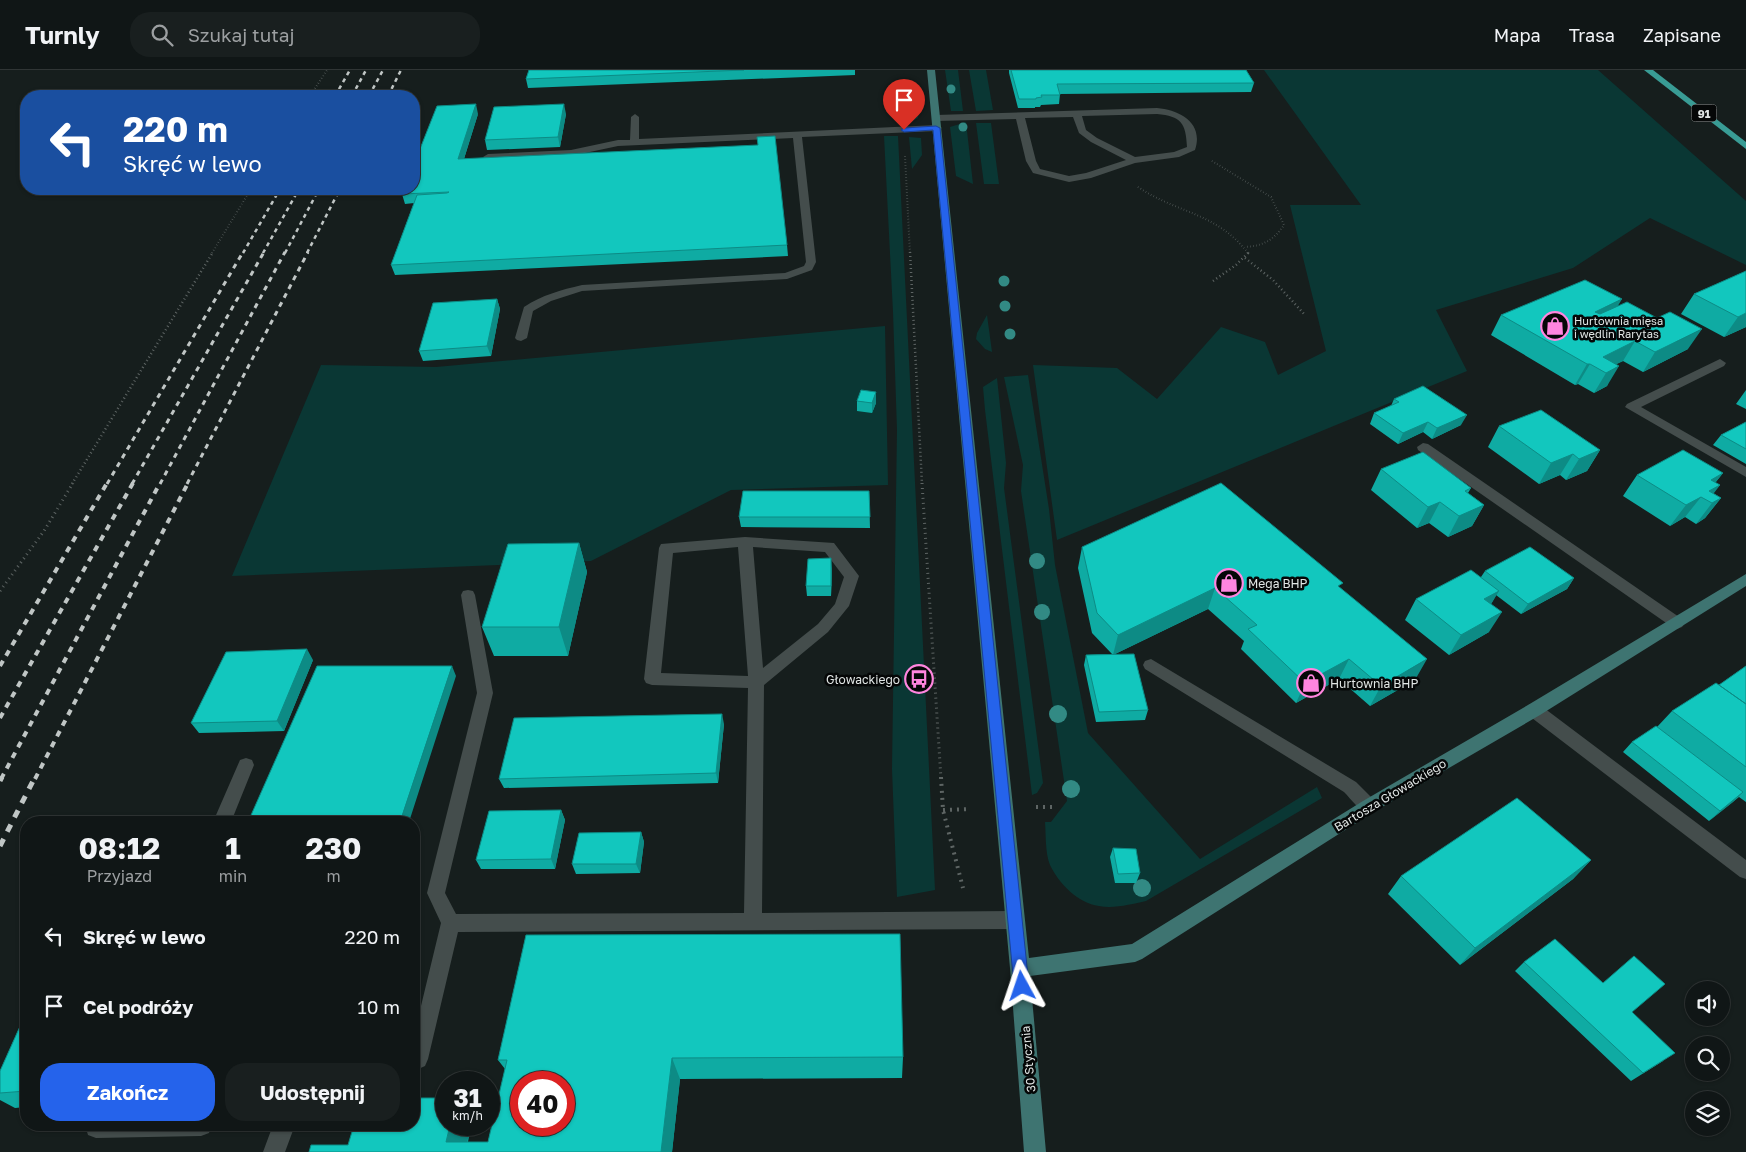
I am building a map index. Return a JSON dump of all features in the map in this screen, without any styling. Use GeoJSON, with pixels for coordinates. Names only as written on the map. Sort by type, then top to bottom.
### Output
{"type":"FeatureCollection","features":[{"type":"Feature","properties":{"kind":"main road","name":"91"},"geometry":{"type":"LineString","coordinates":[[1648,70],[1746,146]]}},
{"type":"Feature","properties":{"kind":"street","name":"30 Stycznia"},"geometry":{"type":"LineString","coordinates":[[931,70],[1020,968],[1035,1152]]}},
{"type":"Feature","properties":{"kind":"street","name":"Bartosza Głowackiego"},"geometry":{"type":"LineString","coordinates":[[1020,968],[1135,953],[1369,806],[1534,710],[1677,623],[1746,578]]}},
{"type":"Feature","properties":{"kind":"lane"},"geometry":{"type":"LineString","coordinates":[[488,157],[571,153],[618,143],[904,130],[936,123],[1020,115],[1174,112],[1185,120],[1192,136],[1192,148],[1176,154],[1134,160],[1069,179],[1036,171],[1031,161],[1020,115]]}},
{"type":"Feature","properties":{"kind":"lane"},"geometry":{"type":"LineString","coordinates":[[1077,114],[1082,131],[1094,140],[1134,160]]}},
{"type":"Feature","properties":{"kind":"lane"},"geometry":{"type":"LineString","coordinates":[[634,143],[635,117]]}},
{"type":"Feature","properties":{"kind":"lane"},"geometry":{"type":"LineString","coordinates":[[521,338],[528,310],[541,300],[556,294],[582,288],[787,276],[808,268],[810,262],[797,135]]}},
{"type":"Feature","properties":{"kind":"lane"},"geometry":{"type":"LineString","coordinates":[[1720,364],[1631,407],[1746,473]]}},
{"type":"Feature","properties":{"kind":"lane"},"geometry":{"type":"LineString","coordinates":[[1423,447],[1677,623]]}},
{"type":"Feature","properties":{"kind":"lane"},"geometry":{"type":"LineString","coordinates":[[745,542],[756,682],[754,922]]}},
{"type":"Feature","properties":{"kind":"lane"},"geometry":{"type":"LineString","coordinates":[[745,542],[829,547],[852,576],[842,606],[823,628],[756,682],[652,679],[666,548],[745,542]]}},
{"type":"Feature","properties":{"kind":"lane"},"geometry":{"type":"LineString","coordinates":[[420,1051],[451,923],[436,892],[485,693],[468,595]]}},
{"type":"Feature","properties":{"kind":"lane"},"geometry":{"type":"LineString","coordinates":[[1151,665],[1350,787],[1369,806]]}},
{"type":"Feature","properties":{"kind":"lane"},"geometry":{"type":"LineString","coordinates":[[1534,710],[1746,871]]}},
{"type":"Feature","properties":{"kind":"lane"},"geometry":{"type":"LineString","coordinates":[[224,816],[246,764]]}},
{"type":"Feature","properties":{"kind":"lane"},"geometry":{"type":"LineString","coordinates":[[451,923],[1014,920]]}},
{"type":"Feature","properties":{"kind":"lane"},"geometry":{"type":"LineString","coordinates":[[274,1152],[282,1131]]}},
{"type":"Feature","properties":{"kind":"path"},"geometry":{"type":"LineString","coordinates":[[314,90],[327,70]]}},
{"type":"Feature","properties":{"kind":"path"},"geometry":{"type":"LineString","coordinates":[[904,130],[906,200],[928,595],[943,810],[971,921]]}},
{"type":"Feature","properties":{"kind":"path"},"geometry":{"type":"LineString","coordinates":[[1190,149],[1229,170],[1271,197],[1282,216],[1284,225],[1277,236],[1261,246],[1244,247]]}},
{"type":"Feature","properties":{"kind":"path"},"geometry":{"type":"LineString","coordinates":[[1111,168],[1146,194],[1197,214],[1240,242],[1248,253],[1245,258],[1240,264],[1212,281]]}},
{"type":"Feature","properties":{"kind":"path"},"geometry":{"type":"LineString","coordinates":[[0,591],[44,531],[247,195]]}},
{"type":"Feature","properties":{"kind":"path"},"geometry":{"type":"LineString","coordinates":[[1245,258],[1273,280],[1305,315]]}},
{"type":"Feature","properties":{"kind":"shaded area"},"geometry":{"type":"Polygon","coordinates":[[[945,70],[958,70],[963,111],[951,111],[945,70]]]}},
{"type":"Feature","properties":{"kind":"shaded area"},"geometry":{"type":"Polygon","coordinates":[[[969,70],[986,70],[993,110],[976,111],[969,70]]]}},
{"type":"Feature","properties":{"kind":"shaded area"},"geometry":{"type":"Polygon","coordinates":[[[1264,70],[1598,70],[1746,201],[1746,265],[1650,218],[1573,268],[1436,310],[1467,371],[1057,540],[1033,365],[1117,368],[1157,399],[1221,327],[1265,342],[1278,375],[1326,351],[1290,205],[1361,205],[1264,70]]]}},
{"type":"Feature","properties":{"kind":"shaded area"},"geometry":{"type":"Polygon","coordinates":[[[909,82],[919,103],[918,118],[909,123],[909,82]]]}},
{"type":"Feature","properties":{"kind":"shaded area"},"geometry":{"type":"Polygon","coordinates":[[[966,122],[973,184],[956,176],[950,127],[966,122]]]}},
{"type":"Feature","properties":{"kind":"shaded area"},"geometry":{"type":"Polygon","coordinates":[[[976,123],[991,123],[999,184],[984,184],[976,123]]]}},
{"type":"Feature","properties":{"kind":"shaded area"},"geometry":{"type":"Polygon","coordinates":[[[884,136],[898,136],[935,890],[897,897],[892,769],[897,430],[884,136]]]}},
{"type":"Feature","properties":{"kind":"shaded area"},"geometry":{"type":"Polygon","coordinates":[[[909,137],[921,138],[922,155],[912,169],[909,137]]]}},
{"type":"Feature","properties":{"kind":"shaded area"},"geometry":{"type":"Polygon","coordinates":[[[987,315],[992,352],[985,349],[976,339],[977,333],[987,315]]]}},
{"type":"Feature","properties":{"kind":"shaded area"},"geometry":{"type":"Polygon","coordinates":[[[885,326],[888,485],[731,490],[591,561],[232,576],[321,365],[436,367],[885,326]]]}},
{"type":"Feature","properties":{"kind":"shaded area"},"geometry":{"type":"Polygon","coordinates":[[[1028,375],[1049,509],[1055,565],[1088,733],[1200,859],[1317,787],[1322,798],[1146,901],[1129,905],[1099,906],[1077,897],[1058,879],[1047,855],[1045,822],[1051,822],[1067,801],[1021,491],[1023,465],[1004,377],[1028,375]]]}},
{"type":"Feature","properties":{"kind":"shaded area"},"geometry":{"type":"Polygon","coordinates":[[[997,378],[1006,463],[1004,488],[1043,783],[1037,793],[1032,795],[983,387],[997,378]]]}},
{"type":"Feature","properties":{"kind":"building"},"geometry":{"type":"Polygon","coordinates":[[[529,70],[744,70],[526,79],[529,70]]]}},
{"type":"Feature","properties":{"kind":"building"},"geometry":{"type":"Polygon","coordinates":[[[1011,70],[1246,70],[1254,83],[1057,84],[1060,95],[1041,95],[1042,97],[1036,99],[1019,99],[1011,70]]]}},
{"type":"Feature","properties":{"kind":"building"},"geometry":{"type":"Polygon","coordinates":[[[476,104],[458,159],[758,145],[757,137],[775,136],[787,245],[391,265],[417,195],[449,192],[420,193],[420,149],[437,106],[476,104]]]}},
{"type":"Feature","properties":{"kind":"building"},"geometry":{"type":"Polygon","coordinates":[[[564,104],[558,137],[485,140],[494,107],[564,104]]]}},
{"type":"Feature","properties":{"kind":"building"},"geometry":{"type":"Polygon","coordinates":[[[1746,271],[1746,313],[1738,317],[1694,294],[1746,271]]]}},
{"type":"Feature","properties":{"kind":"building"},"geometry":{"type":"Polygon","coordinates":[[[1585,280],[1622,299],[1595,312],[1600,314],[1627,302],[1657,318],[1670,312],[1702,329],[1655,352],[1635,341],[1603,357],[1619,366],[1606,373],[1501,315],[1585,280]]]}},
{"type":"Feature","properties":{"kind":"building"},"geometry":{"type":"Polygon","coordinates":[[[497,299],[487,346],[419,351],[433,303],[497,299]]]}},
{"type":"Feature","properties":{"kind":"building"},"geometry":{"type":"Polygon","coordinates":[[[1423,386],[1467,415],[1437,428],[1428,422],[1403,433],[1374,413],[1399,402],[1394,399],[1423,386]]]}},
{"type":"Feature","properties":{"kind":"building"},"geometry":{"type":"Polygon","coordinates":[[[861,390],[876,392],[872,403],[857,401],[861,390]]]}},
{"type":"Feature","properties":{"kind":"building"},"geometry":{"type":"Polygon","coordinates":[[[1541,410],[1600,450],[1579,459],[1573,454],[1551,463],[1499,426],[1541,410]]]}},
{"type":"Feature","properties":{"kind":"building"},"geometry":{"type":"Polygon","coordinates":[[[1746,422],[1746,449],[1721,435],[1746,422]]]}},
{"type":"Feature","properties":{"kind":"building"},"geometry":{"type":"Polygon","coordinates":[[[1683,450],[1723,473],[1711,480],[1720,485],[1709,491],[1721,498],[1712,503],[1701,497],[1686,505],[1637,475],[1683,450]]]}},
{"type":"Feature","properties":{"kind":"building"},"geometry":{"type":"Polygon","coordinates":[[[1423,452],[1471,488],[1465,491],[1484,505],[1459,516],[1440,502],[1428,507],[1381,469],[1423,452]]]}},
{"type":"Feature","properties":{"kind":"building"},"geometry":{"type":"Polygon","coordinates":[[[1221,483],[1343,583],[1338,586],[1427,659],[1381,686],[1349,659],[1305,683],[1248,629],[1257,625],[1215,588],[1118,635],[1097,613],[1082,547],[1221,483]]]}},
{"type":"Feature","properties":{"kind":"building"},"geometry":{"type":"Polygon","coordinates":[[[743,491],[869,491],[870,517],[739,517],[743,491]]]}},
{"type":"Feature","properties":{"kind":"building"},"geometry":{"type":"Polygon","coordinates":[[[579,543],[559,627],[482,627],[508,544],[579,543]]]}},
{"type":"Feature","properties":{"kind":"building"},"geometry":{"type":"Polygon","coordinates":[[[1530,547],[1574,578],[1528,604],[1485,571],[1530,547]]]}},
{"type":"Feature","properties":{"kind":"building"},"geometry":{"type":"Polygon","coordinates":[[[831,558],[831,586],[806,586],[808,559],[831,558]]]}},
{"type":"Feature","properties":{"kind":"building"},"geometry":{"type":"Polygon","coordinates":[[[1471,570],[1499,591],[1484,599],[1502,612],[1461,635],[1416,599],[1471,570]]]}},
{"type":"Feature","properties":{"kind":"building"},"geometry":{"type":"Polygon","coordinates":[[[307,649],[277,721],[191,723],[226,652],[307,649]]]}},
{"type":"Feature","properties":{"kind":"building"},"geometry":{"type":"Polygon","coordinates":[[[1134,654],[1148,710],[1099,712],[1086,655],[1134,654]]]}},
{"type":"Feature","properties":{"kind":"building"},"geometry":{"type":"Polygon","coordinates":[[[317,666],[452,666],[402,816],[251,816],[317,666]]]}},
{"type":"Feature","properties":{"kind":"building"},"geometry":{"type":"Polygon","coordinates":[[[1746,666],[1746,704],[1719,685],[1746,666]]]}},
{"type":"Feature","properties":{"kind":"building"},"geometry":{"type":"Polygon","coordinates":[[[1716,683],[1746,704],[1746,767],[1672,711],[1716,683]]]}},
{"type":"Feature","properties":{"kind":"building"},"geometry":{"type":"Polygon","coordinates":[[[722,714],[716,773],[499,779],[514,718],[722,714]]]}},
{"type":"Feature","properties":{"kind":"building"},"geometry":{"type":"Polygon","coordinates":[[[1656,726],[1743,792],[1720,811],[1632,742],[1656,726]]]}},
{"type":"Feature","properties":{"kind":"building"},"geometry":{"type":"Polygon","coordinates":[[[1517,798],[1591,860],[1475,948],[1401,876],[1517,798]]]}},
{"type":"Feature","properties":{"kind":"building"},"geometry":{"type":"Polygon","coordinates":[[[561,810],[551,859],[476,860],[489,811],[561,810]]]}},
{"type":"Feature","properties":{"kind":"building"},"geometry":{"type":"Polygon","coordinates":[[[641,832],[636,864],[572,864],[579,833],[641,832]]]}},
{"type":"Feature","properties":{"kind":"building"},"geometry":{"type":"Polygon","coordinates":[[[1113,848],[1136,849],[1140,873],[1118,874],[1113,848]]]}},
{"type":"Feature","properties":{"kind":"building"},"geometry":{"type":"Polygon","coordinates":[[[900,934],[903,1057],[672,1058],[661,1152],[309,1152],[311,1145],[348,1145],[352,1131],[420,1131],[420,1098],[435,1098],[435,1136],[447,1136],[446,1142],[488,1142],[489,1136],[500,1136],[500,1090],[507,1060],[498,1060],[526,935],[900,934]]]}},
{"type":"Feature","properties":{"kind":"building"},"geometry":{"type":"Polygon","coordinates":[[[1555,939],[1603,983],[1634,956],[1665,984],[1632,1012],[1675,1053],[1643,1073],[1524,962],[1555,939]]]}},
{"type":"Feature","properties":{"kind":"building"},"geometry":{"type":"Polygon","coordinates":[[[20,1026],[20,1091],[0,1093],[0,1071],[20,1026]]]}},
{"type":"Feature","properties":{"kind":"railway"},"geometry":{"type":"LineString","coordinates":[[338,90],[350,70]]}},
{"type":"Feature","properties":{"kind":"railway"},"geometry":{"type":"LineString","coordinates":[[355,90],[366,70]]}},
{"type":"Feature","properties":{"kind":"railway"},"geometry":{"type":"LineString","coordinates":[[372,90],[383,70]]}},
{"type":"Feature","properties":{"kind":"railway"},"geometry":{"type":"LineString","coordinates":[[391,90],[401,70]]}},
{"type":"Feature","properties":{"kind":"railway"},"geometry":{"type":"LineString","coordinates":[[243,253],[277,195]]}},
{"type":"Feature","properties":{"kind":"railway"},"geometry":{"type":"LineString","coordinates":[[263,253],[296,195]]}},
{"type":"Feature","properties":{"kind":"railway"},"geometry":{"type":"LineString","coordinates":[[285,253],[316,195]]}},
{"type":"Feature","properties":{"kind":"railway"},"geometry":{"type":"LineString","coordinates":[[307,253],[337,195]]}},
{"type":"Feature","properties":{"kind":"railway"},"geometry":{"type":"LineString","coordinates":[[107,484],[243,252]]}},
{"type":"Feature","properties":{"kind":"railway"},"geometry":{"type":"LineString","coordinates":[[132,484],[264,252]]}},
{"type":"Feature","properties":{"kind":"railway"},"geometry":{"type":"LineString","coordinates":[[160,484],[285,252]]}},
{"type":"Feature","properties":{"kind":"railway"},"geometry":{"type":"LineString","coordinates":[[187,484],[308,252]]}},
{"type":"Feature","properties":{"kind":"railway"},"geometry":{"type":"LineString","coordinates":[[0,666],[107,483]]}},
{"type":"Feature","properties":{"kind":"railway"},"geometry":{"type":"LineString","coordinates":[[0,718],[133,483]]}},
{"type":"Feature","properties":{"kind":"railway"},"geometry":{"type":"LineString","coordinates":[[1,779],[160,483]]}},
{"type":"Feature","properties":{"kind":"railway"},"geometry":{"type":"LineString","coordinates":[[35,779],[188,483]]}},
{"type":"Feature","properties":{"kind":"railway"},"geometry":{"type":"LineString","coordinates":[[0,846],[35,777]]}},
{"type":"Feature","properties":{"kind":"place","name":"Hurtownia mięsa i wędlin Rarytas"},"geometry":{"type":"Point","coordinates":[1555,326]}},
{"type":"Feature","properties":{"kind":"place","name":"Mega BHP"},"geometry":{"type":"Point","coordinates":[1229,583]}},
{"type":"Feature","properties":{"kind":"place","name":"Głowackiego"},"geometry":{"type":"Point","coordinates":[919,679]}},
{"type":"Feature","properties":{"kind":"place","name":"Hurtownia BHP"},"geometry":{"type":"Point","coordinates":[1311,683]}},
{"type":"Feature","properties":{"kind":"route"},"geometry":{"type":"LineString","coordinates":[[904,130],[936,128],[1022,986]]}}]}
